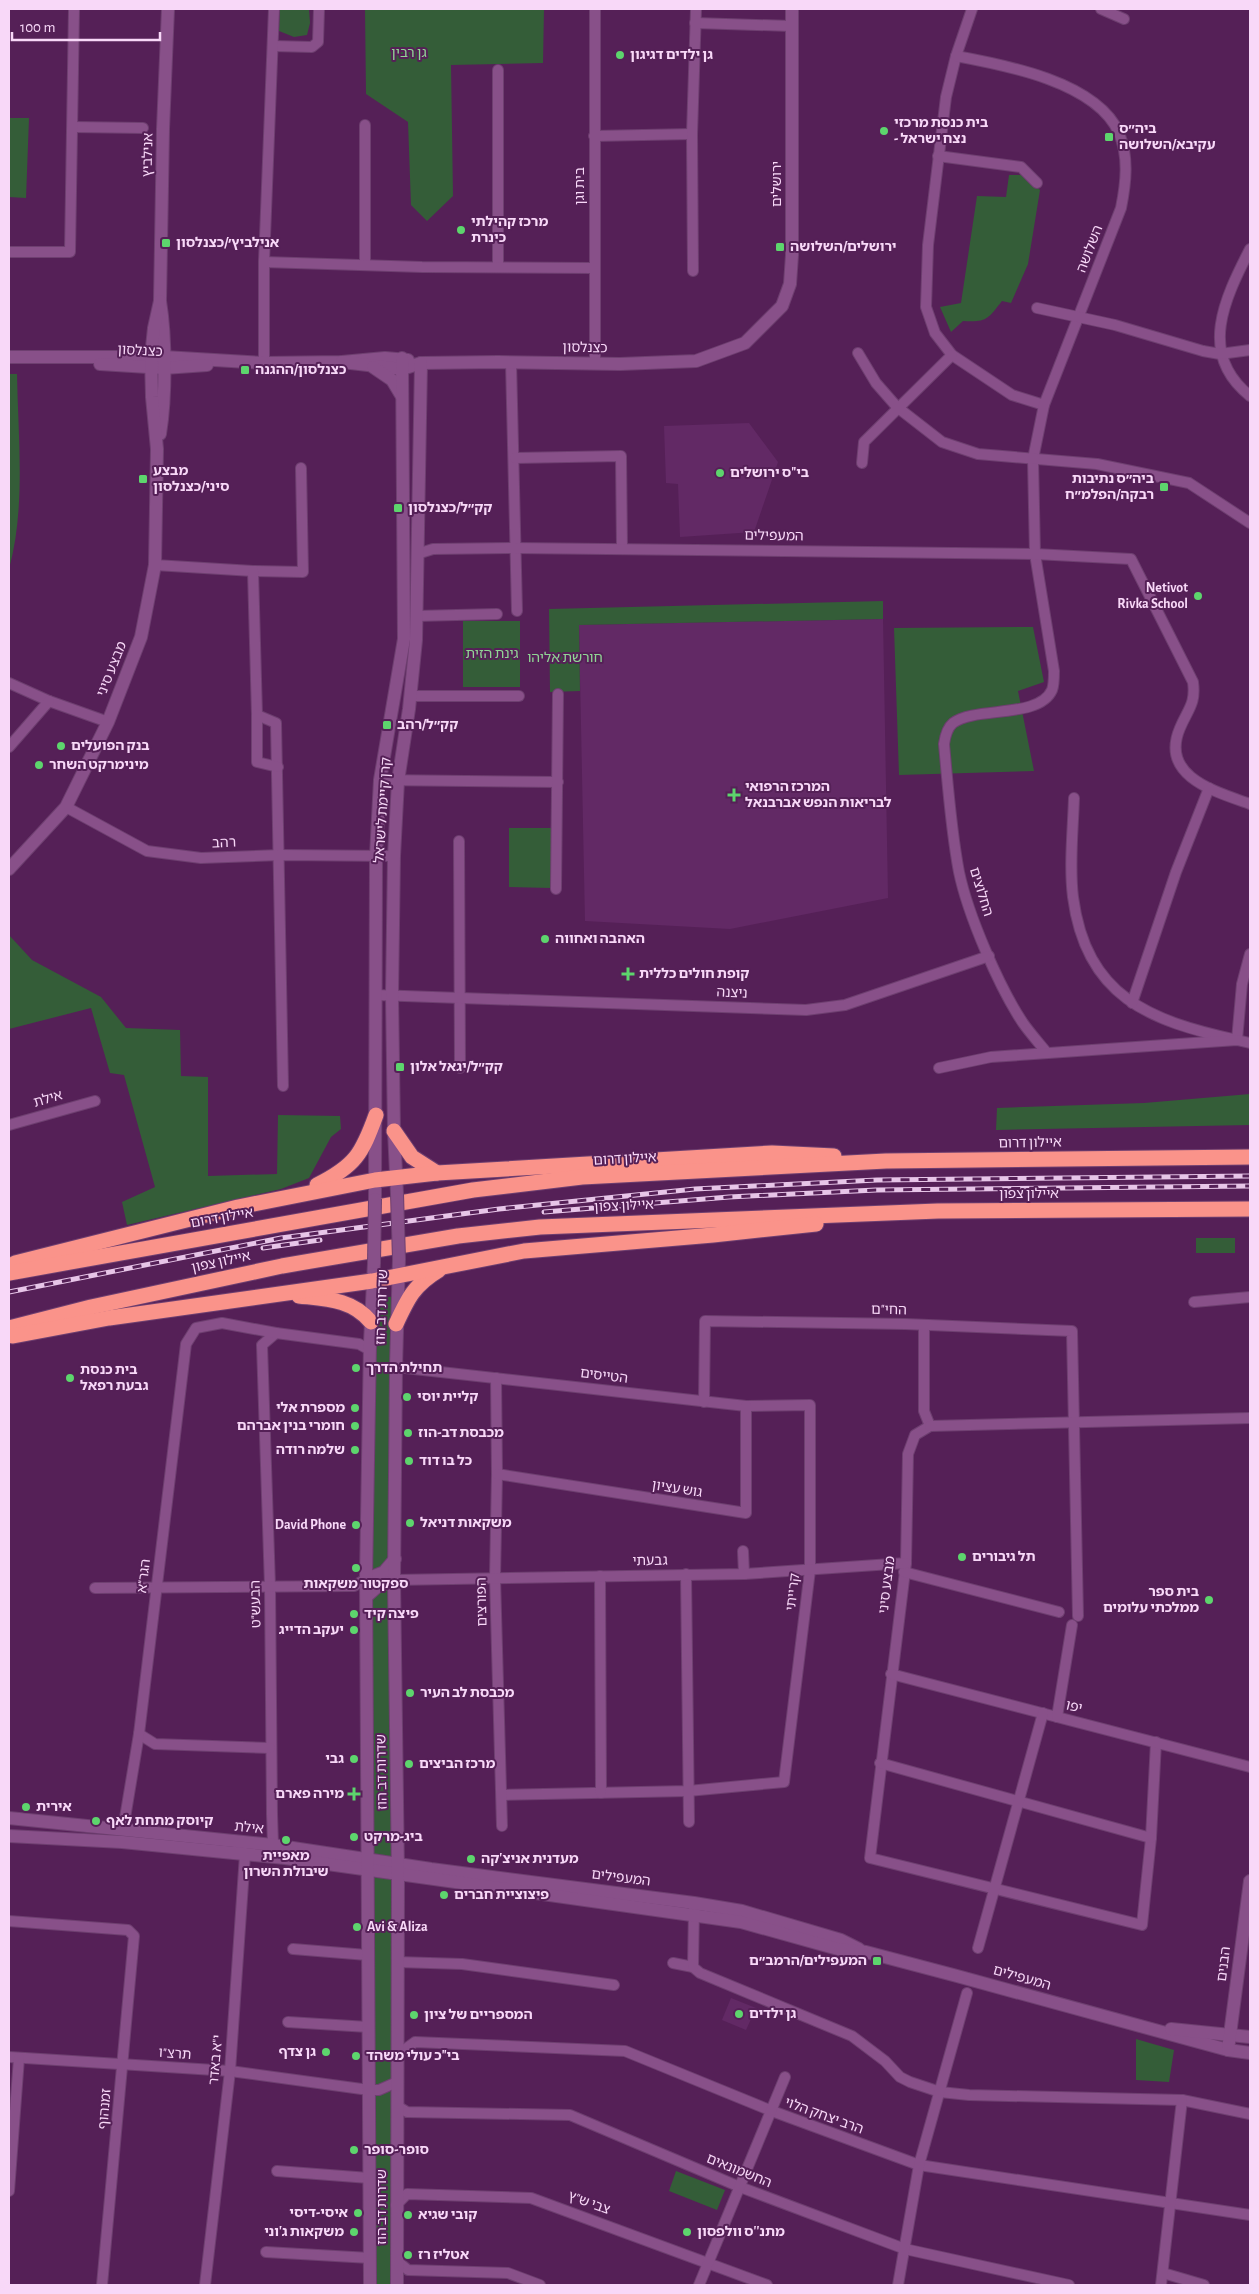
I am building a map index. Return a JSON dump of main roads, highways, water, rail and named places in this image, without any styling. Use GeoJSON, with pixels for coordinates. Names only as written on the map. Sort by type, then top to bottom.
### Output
{"type":"FeatureCollection","features":[{"type":"Feature","properties":{"kind":"highway"},"geometry":{"type":"LineString","coordinates":[[300,1194],[337,1175],[352,1164],[368,1138],[376,1115]]}},
{"type":"Feature","properties":{"kind":"highway"},"geometry":{"type":"LineString","coordinates":[[394,1131],[412,1157],[437,1173]]}},
{"type":"Feature","properties":{"kind":"highway"},"geometry":{"type":"LineString","coordinates":[[9,1264],[238,1207],[375,1180],[437,1173],[772,1153],[801,1153],[886,1161]]}},
{"type":"Feature","properties":{"kind":"highway","name":"איילון דרום"},"geometry":{"type":"LineString","coordinates":[[9,1273],[347,1211],[532,1182],[582,1177],[886,1161],[1250,1156]]}},
{"type":"Feature","properties":{"kind":"highway","name":"איילון צפון"},"geometry":{"type":"LineString","coordinates":[[9,1328],[91,1306],[282,1266],[458,1236],[540,1227],[638,1221],[938,1211],[1250,1209]]}},
{"type":"Feature","properties":{"kind":"highway"},"geometry":{"type":"LineString","coordinates":[[9,1337],[110,1318],[372,1281],[524,1251],[713,1236],[938,1211]]}},
{"type":"Feature","properties":{"kind":"highway"},"geometry":{"type":"LineString","coordinates":[[396,1324],[409,1296],[418,1285],[448,1265]]}},
{"type":"Feature","properties":{"kind":"highway"},"geometry":{"type":"LineString","coordinates":[[277,1294],[340,1301],[363,1312],[370,1329]]}},
{"type":"Feature","properties":{"kind":"railway"},"geometry":{"type":"LineString","coordinates":[[9,1292],[281,1238],[499,1209],[695,1189],[877,1180],[1250,1176]]}},
{"type":"Feature","properties":{"kind":"railway"},"geometry":{"type":"LineString","coordinates":[[544,1212],[729,1197],[876,1190],[1250,1186]]}},
{"type":"Feature","properties":{"kind":"railway"},"geometry":{"type":"LineString","coordinates":[[263,1248],[320,1240]]}},
{"type":"Feature","properties":{"kind":"place","name":"גן ילדים דגיגון"},"geometry":{"type":"Point","coordinates":[620,55]}},
{"type":"Feature","properties":{"kind":"place","name":"בית כנסת מרכזי - נצח ישראל"},"geometry":{"type":"Point","coordinates":[884,131]}},
{"type":"Feature","properties":{"kind":"place","name":"ביה״ס עקיבא/השלושה"},"geometry":{"type":"Point","coordinates":[1109,137]}},
{"type":"Feature","properties":{"kind":"place","name":"מרכז קהילתי כינרת"},"geometry":{"type":"Point","coordinates":[461,230]}},
{"type":"Feature","properties":{"kind":"place","name":"אנילביץ׳/כצנלסון"},"geometry":{"type":"Point","coordinates":[166,243]}},
{"type":"Feature","properties":{"kind":"place","name":"ירושלים/השלושה"},"geometry":{"type":"Point","coordinates":[780,247]}},
{"type":"Feature","properties":{"kind":"place","name":"כצנלסון/ההגנה"},"geometry":{"type":"Point","coordinates":[245,370]}},
{"type":"Feature","properties":{"kind":"place","name":"בי\"ס ירושלים"},"geometry":{"type":"Point","coordinates":[720,473]}},
{"type":"Feature","properties":{"kind":"place","name":"מבצע סיני/כצנלסון"},"geometry":{"type":"Point","coordinates":[143,479]}},
{"type":"Feature","properties":{"kind":"place","name":"ביה״ס נתיבות רבקה/הפלמ״ח"},"geometry":{"type":"Point","coordinates":[1164,487]}},
{"type":"Feature","properties":{"kind":"place","name":"קק״ל/כצנלסון"},"geometry":{"type":"Point","coordinates":[398,508]}},
{"type":"Feature","properties":{"kind":"place","name":"Netivot Rivka School"},"geometry":{"type":"Point","coordinates":[1198,596]}},
{"type":"Feature","properties":{"kind":"place","name":"קק״ל/רהב"},"geometry":{"type":"Point","coordinates":[387,725]}},
{"type":"Feature","properties":{"kind":"place","name":"בנק הפועלים"},"geometry":{"type":"Point","coordinates":[61,746]}},
{"type":"Feature","properties":{"kind":"place","name":"מינימרקט השחר"},"geometry":{"type":"Point","coordinates":[39,765]}},
{"type":"Feature","properties":{"kind":"place","name":"המרכז הרפואי לבריאות הנפש אברבנאל"},"geometry":{"type":"Point","coordinates":[734,795]}},
{"type":"Feature","properties":{"kind":"place","name":"האהבה ואחווה"},"geometry":{"type":"Point","coordinates":[545,939]}},
{"type":"Feature","properties":{"kind":"place","name":"קופת חולים כללית"},"geometry":{"type":"Point","coordinates":[628,974]}},
{"type":"Feature","properties":{"kind":"place","name":"קק״ל/יגאל אלון"},"geometry":{"type":"Point","coordinates":[400,1067]}},
{"type":"Feature","properties":{"kind":"place","name":"תחילת הדרך"},"geometry":{"type":"Point","coordinates":[356,1368]}},
{"type":"Feature","properties":{"kind":"place","name":"בית כנסת גבעת רפאל"},"geometry":{"type":"Point","coordinates":[70,1378]}},
{"type":"Feature","properties":{"kind":"place","name":"קליית יוסי"},"geometry":{"type":"Point","coordinates":[407,1397]}},
{"type":"Feature","properties":{"kind":"place","name":"מספרת אלי"},"geometry":{"type":"Point","coordinates":[355,1408]}},
{"type":"Feature","properties":{"kind":"place","name":"חומרי בנין אברהם"},"geometry":{"type":"Point","coordinates":[355,1426]}},
{"type":"Feature","properties":{"kind":"place","name":"מכבסת דב-הוז"},"geometry":{"type":"Point","coordinates":[408,1433]}},
{"type":"Feature","properties":{"kind":"place","name":"שלמה רודה"},"geometry":{"type":"Point","coordinates":[355,1450]}},
{"type":"Feature","properties":{"kind":"place","name":"כל בו דוד"},"geometry":{"type":"Point","coordinates":[409,1461]}},
{"type":"Feature","properties":{"kind":"place","name":"משקאות דניאל"},"geometry":{"type":"Point","coordinates":[410,1523]}},
{"type":"Feature","properties":{"kind":"place","name":"David Phone"},"geometry":{"type":"Point","coordinates":[356,1525]}},
{"type":"Feature","properties":{"kind":"place","name":"תל גיבורים"},"geometry":{"type":"Point","coordinates":[962,1557]}},
{"type":"Feature","properties":{"kind":"place","name":"ספקטור משקאות"},"geometry":{"type":"Point","coordinates":[356,1568]}},
{"type":"Feature","properties":{"kind":"place","name":"בית ספר ממלכתי עלומים"},"geometry":{"type":"Point","coordinates":[1209,1600]}},
{"type":"Feature","properties":{"kind":"place","name":"פיצה קיד"},"geometry":{"type":"Point","coordinates":[354,1614]}},
{"type":"Feature","properties":{"kind":"place","name":"יעקב הדייג"},"geometry":{"type":"Point","coordinates":[354,1630]}},
{"type":"Feature","properties":{"kind":"place","name":"מכבסת לב העיר"},"geometry":{"type":"Point","coordinates":[410,1693]}},
{"type":"Feature","properties":{"kind":"place","name":"גבי"},"geometry":{"type":"Point","coordinates":[354,1759]}},
{"type":"Feature","properties":{"kind":"place","name":"מרכז הביצים"},"geometry":{"type":"Point","coordinates":[409,1764]}},
{"type":"Feature","properties":{"kind":"place","name":"מירה פארם"},"geometry":{"type":"Point","coordinates":[354,1794]}},
{"type":"Feature","properties":{"kind":"place","name":"אירית"},"geometry":{"type":"Point","coordinates":[26,1807]}},
{"type":"Feature","properties":{"kind":"place","name":"קיוסק מתחת לאף"},"geometry":{"type":"Point","coordinates":[96,1821]}},
{"type":"Feature","properties":{"kind":"place","name":"ביג-מרקט"},"geometry":{"type":"Point","coordinates":[354,1837]}},
{"type":"Feature","properties":{"kind":"place","name":"מאפיית שיבולת השרון"},"geometry":{"type":"Point","coordinates":[286,1840]}},
{"type":"Feature","properties":{"kind":"place","name":"מעדנית אניצ'קה"},"geometry":{"type":"Point","coordinates":[471,1859]}},
{"type":"Feature","properties":{"kind":"place","name":"פיצוציית חברים"},"geometry":{"type":"Point","coordinates":[444,1895]}},
{"type":"Feature","properties":{"kind":"place","name":"Avi & Aliza"},"geometry":{"type":"Point","coordinates":[357,1927]}},
{"type":"Feature","properties":{"kind":"place","name":"המעפילים/הרמב״ם"},"geometry":{"type":"Point","coordinates":[877,1961]}},
{"type":"Feature","properties":{"kind":"place","name":"גן ילדים"},"geometry":{"type":"Point","coordinates":[739,2014]}},
{"type":"Feature","properties":{"kind":"place","name":"המספריים של ציון"},"geometry":{"type":"Point","coordinates":[414,2015]}},
{"type":"Feature","properties":{"kind":"place","name":"גן צדף"},"geometry":{"type":"Point","coordinates":[326,2052]}},
{"type":"Feature","properties":{"kind":"place","name":"בי\"כ עולי משהד"},"geometry":{"type":"Point","coordinates":[356,2056]}},
{"type":"Feature","properties":{"kind":"place","name":"סופר-סופר"},"geometry":{"type":"Point","coordinates":[354,2150]}},
{"type":"Feature","properties":{"kind":"place","name":"איסי-דיסי"},"geometry":{"type":"Point","coordinates":[358,2213]}},
{"type":"Feature","properties":{"kind":"place","name":"קובי שגיא"},"geometry":{"type":"Point","coordinates":[408,2215]}},
{"type":"Feature","properties":{"kind":"place","name":"משקאות ג'וני"},"geometry":{"type":"Point","coordinates":[354,2232]}},
{"type":"Feature","properties":{"kind":"place","name":"מתנ''ס וולפסון"},"geometry":{"type":"Point","coordinates":[687,2232]}},
{"type":"Feature","properties":{"kind":"place","name":"אטליז רז"},"geometry":{"type":"Point","coordinates":[408,2255]}},
{"type":"Feature","properties":{"kind":"park label","name":"גן רבין"},"geometry":{"type":"Point","coordinates":[409,53]}},
{"type":"Feature","properties":{"kind":"park label","name":"גינת הזית"},"geometry":{"type":"Point","coordinates":[492,654]}},
{"type":"Feature","properties":{"kind":"park label","name":"חורשת אליהו"},"geometry":{"type":"Point","coordinates":[565,658]}}]}
